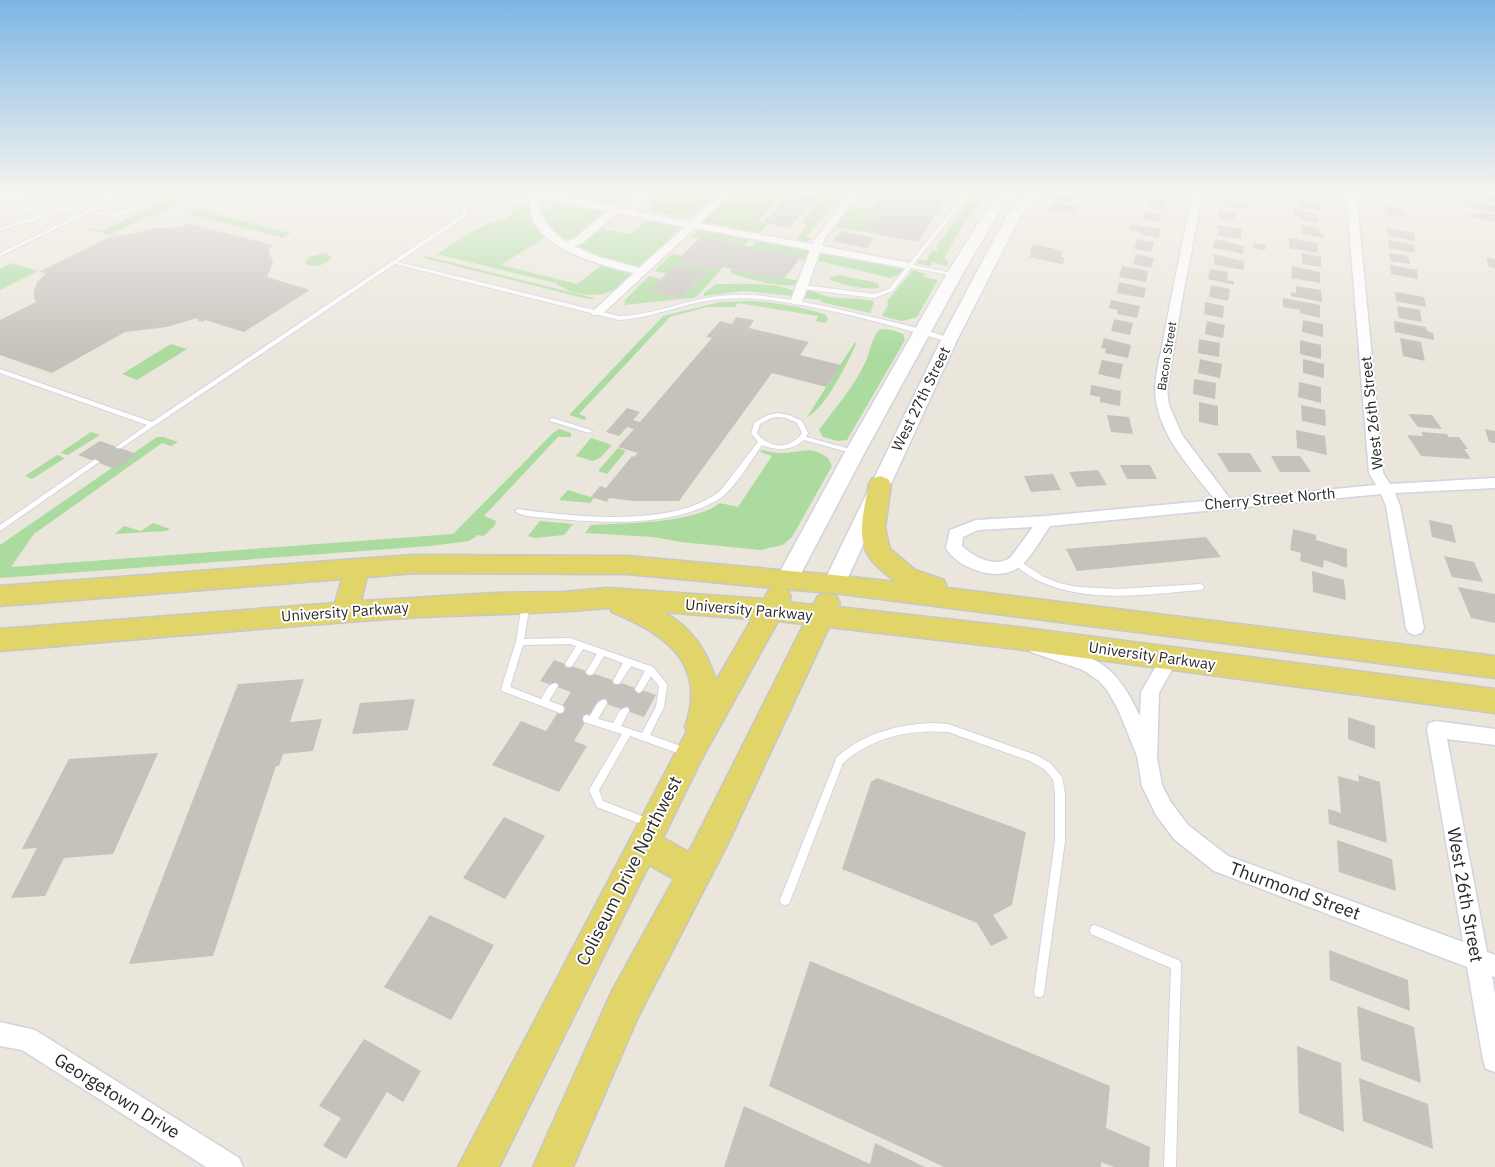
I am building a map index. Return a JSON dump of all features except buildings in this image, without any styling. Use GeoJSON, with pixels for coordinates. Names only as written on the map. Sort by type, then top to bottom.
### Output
{"type":"FeatureCollection","features":[{"type":"Feature","properties":{"kind":"main road"},"geometry":{"type":"LineString","coordinates":[[880,484],[874,528],[879,553],[906,577],[985,604]]}},
{"type":"Feature","properties":{"kind":"main road","name":"University Parkway"},"geometry":{"type":"LineString","coordinates":[[0,596],[415,564],[626,564],[834,584],[1495,667]]}},
{"type":"Feature","properties":{"kind":"main road"},"geometry":{"type":"LineString","coordinates":[[345,612],[357,568]]}},
{"type":"Feature","properties":{"kind":"main road","name":"Coliseum Drive Northwest"},"geometry":{"type":"LineString","coordinates":[[478,1167],[691,750],[772,610],[787,579]]}},
{"type":"Feature","properties":{"kind":"main road","name":"West 27th Street"},"geometry":{"type":"LineString","coordinates":[[821,617],[834,584]]}},
{"type":"Feature","properties":{"kind":"main road"},"geometry":{"type":"LineString","coordinates":[[607,598],[666,625],[688,647],[696,662],[702,682],[705,706],[691,750]]}},
{"type":"Feature","properties":{"kind":"main road","name":"University Parkway"},"geometry":{"type":"LineString","coordinates":[[0,640],[345,612],[527,602],[565,602],[607,598],[772,610],[1017,638],[1495,701]]}},
{"type":"Feature","properties":{"kind":"main road"},"geometry":{"type":"LineString","coordinates":[[553,1167],[625,1004],[716,834],[821,617]]}},
{"type":"Feature","properties":{"kind":"main road"},"geometry":{"type":"LineString","coordinates":[[648,834],[695,873]]}},
{"type":"Feature","properties":{"kind":"street"},"geometry":{"type":"LineString","coordinates":[[597,313],[670,245]]}},
{"type":"Feature","properties":{"kind":"street"},"geometry":{"type":"LineString","coordinates":[[802,245],[910,266]]}},
{"type":"Feature","properties":{"kind":"street","name":"West 27th Street"},"geometry":{"type":"LineString","coordinates":[[787,579],[855,452],[972,245]]}},
{"type":"Feature","properties":{"kind":"street","name":"West 27th Street"},"geometry":{"type":"LineString","coordinates":[[834,584],[949,340],[998,245]]}},
{"type":"Feature","properties":{"kind":"street","name":"Bacon Street"},"geometry":{"type":"LineString","coordinates":[[1187,245],[1161,389],[1161,401],[1170,427],[1225,503]]}},
{"type":"Feature","properties":{"kind":"street","name":"West 26th Street"},"geometry":{"type":"LineString","coordinates":[[1357,245],[1376,473],[1386,489],[1393,506],[1416,628]]}},
{"type":"Feature","properties":{"kind":"street"},"geometry":{"type":"LineString","coordinates":[[566,246],[590,257],[641,272]]}},
{"type":"Feature","properties":{"kind":"street"},"geometry":{"type":"LineString","coordinates":[[796,302],[815,248]]}},
{"type":"Feature","properties":{"kind":"street","name":"Cherry Street North"},"geometry":{"type":"LineString","coordinates":[[1016,562],[1008,567],[988,567],[967,560],[954,548],[955,534],[976,525],[1045,521],[1386,489],[1495,483]]}},
{"type":"Feature","properties":{"kind":"street"},"geometry":{"type":"LineString","coordinates":[[1016,562],[1045,521]]}},
{"type":"Feature","properties":{"kind":"street","name":"Thurmond Street"},"geometry":{"type":"LineString","coordinates":[[1017,638],[1094,668],[1103,674],[1110,681],[1123,704],[1147,758]]}},
{"type":"Feature","properties":{"kind":"street","name":"Thurmond Street"},"geometry":{"type":"LineString","coordinates":[[1169,659],[1150,692],[1147,758],[1152,786],[1163,808],[1180,832],[1221,864],[1334,904],[1485,962]]}},
{"type":"Feature","properties":{"kind":"street","name":"West 26th Street"},"geometry":{"type":"LineString","coordinates":[[1495,737],[1436,729],[1485,962],[1495,1060]]}},
{"type":"Feature","properties":{"kind":"street","name":"Georgetown Drive"},"geometry":{"type":"LineString","coordinates":[[0,1034],[26,1039],[230,1167]]}},
{"type":"Feature","properties":{"kind":"lane"},"geometry":{"type":"LineString","coordinates":[[0,255],[20,245]]}},
{"type":"Feature","properties":{"kind":"lane"},"geometry":{"type":"LineString","coordinates":[[119,447],[421,245]]}},
{"type":"Feature","properties":{"kind":"lane"},"geometry":{"type":"LineString","coordinates":[[802,287],[874,296],[891,290],[926,245]]}},
{"type":"Feature","properties":{"kind":"lane"},"geometry":{"type":"LineString","coordinates":[[395,263],[619,318],[634,319],[697,301],[731,296],[769,297],[923,331],[949,340]]}},
{"type":"Feature","properties":{"kind":"lane"},"geometry":{"type":"LineString","coordinates":[[910,266],[954,275]]}},
{"type":"Feature","properties":{"kind":"lane"},"geometry":{"type":"LineString","coordinates":[[0,371],[153,425]]}},
{"type":"Feature","properties":{"kind":"lane"},"geometry":{"type":"LineString","coordinates":[[770,416],[786,416],[800,422],[805,433],[803,438],[792,446],[775,448],[761,442],[754,433],[757,423],[770,416]]}},
{"type":"Feature","properties":{"kind":"lane"},"geometry":{"type":"LineString","coordinates":[[552,420],[589,431]]}},
{"type":"Feature","properties":{"kind":"lane"},"geometry":{"type":"LineString","coordinates":[[803,438],[855,452]]}},
{"type":"Feature","properties":{"kind":"lane"},"geometry":{"type":"LineString","coordinates":[[518,511],[546,516],[598,519],[655,516],[698,509],[720,496],[761,442]]}},
{"type":"Feature","properties":{"kind":"lane"},"geometry":{"type":"LineString","coordinates":[[0,528],[96,462]]}},
{"type":"Feature","properties":{"kind":"lane"},"geometry":{"type":"LineString","coordinates":[[1016,562],[1042,579],[1069,588],[1114,592],[1200,587]]}},
{"type":"Feature","properties":{"kind":"lane"},"geometry":{"type":"LineString","coordinates":[[527,602],[520,642],[505,689],[560,709]]}},
{"type":"Feature","properties":{"kind":"lane"},"geometry":{"type":"LineString","coordinates":[[520,642],[570,641],[650,669],[663,685],[660,708],[644,736]]}},
{"type":"Feature","properties":{"kind":"lane"},"geometry":{"type":"LineString","coordinates":[[569,664],[581,645]]}},
{"type":"Feature","properties":{"kind":"lane"},"geometry":{"type":"LineString","coordinates":[[590,672],[602,652]]}},
{"type":"Feature","properties":{"kind":"lane"},"geometry":{"type":"LineString","coordinates":[[616,681],[629,661]]}},
{"type":"Feature","properties":{"kind":"lane"},"geometry":{"type":"LineString","coordinates":[[639,689],[650,669]]}},
{"type":"Feature","properties":{"kind":"lane"},"geometry":{"type":"LineString","coordinates":[[543,703],[554,686]]}},
{"type":"Feature","properties":{"kind":"lane"},"geometry":{"type":"LineString","coordinates":[[603,703],[590,719],[691,750]]}},
{"type":"Feature","properties":{"kind":"lane"},"geometry":{"type":"LineString","coordinates":[[615,728],[625,711]]}},
{"type":"Feature","properties":{"kind":"lane"},"geometry":{"type":"LineString","coordinates":[[785,900],[840,760],[848,751],[880,737],[904,730],[934,726],[948,728],[1033,758],[1047,766],[1057,777],[1060,793],[1060,841],[1039,992]]}},
{"type":"Feature","properties":{"kind":"lane"},"geometry":{"type":"LineString","coordinates":[[628,732],[594,790],[600,804],[648,834]]}},
{"type":"Feature","properties":{"kind":"lane"},"geometry":{"type":"LineString","coordinates":[[1095,930],[1176,965],[1170,1167]]}},
{"type":"Feature","properties":{"kind":"green space"},"geometry":{"type":"Polygon","coordinates":[[[450,245],[532,245],[501,265],[577,284],[603,264],[632,273],[621,286],[612,291],[604,294],[587,295],[570,291],[555,283],[437,254],[450,245]]]}},
{"type":"Feature","properties":{"kind":"green space"},"geometry":{"type":"Polygon","coordinates":[[[662,245],[639,267],[606,258],[577,246],[662,245]]]}},
{"type":"Feature","properties":{"kind":"green space"},"geometry":{"type":"Polygon","coordinates":[[[786,245],[809,250],[806,261],[800,260],[801,257],[751,247],[786,245]]]}},
{"type":"Feature","properties":{"kind":"green space"},"geometry":{"type":"Polygon","coordinates":[[[951,245],[944,258],[949,262],[946,266],[932,262],[930,266],[917,263],[919,260],[926,261],[932,250],[937,251],[939,248],[936,247],[951,245]]]}},
{"type":"Feature","properties":{"kind":"green space"},"geometry":{"type":"Polygon","coordinates":[[[821,252],[903,268],[901,274],[891,278],[818,261],[821,252]]]}},
{"type":"Feature","properties":{"kind":"green space"},"geometry":{"type":"Polygon","coordinates":[[[325,253],[332,257],[323,264],[312,265],[305,263],[308,257],[325,253]]]}},
{"type":"Feature","properties":{"kind":"green space"},"geometry":{"type":"Polygon","coordinates":[[[672,254],[682,256],[678,261],[721,270],[696,297],[692,298],[623,305],[626,302],[624,301],[649,276],[661,279],[650,291],[680,299],[706,272],[667,274],[654,271],[672,254]]]}},
{"type":"Feature","properties":{"kind":"green space"},"geometry":{"type":"Polygon","coordinates":[[[426,256],[594,298],[594,299],[424,258],[426,256]]]}},
{"type":"Feature","properties":{"kind":"green space"},"geometry":{"type":"Polygon","coordinates":[[[12,263],[38,271],[0,290],[0,269],[12,263]]]}},
{"type":"Feature","properties":{"kind":"green space"},"geometry":{"type":"Polygon","coordinates":[[[730,269],[783,280],[784,278],[799,281],[798,284],[784,285],[757,281],[734,274],[730,269]]]}},
{"type":"Feature","properties":{"kind":"green space"},"geometry":{"type":"Polygon","coordinates":[[[913,270],[926,274],[923,277],[938,280],[917,317],[902,321],[882,316],[888,305],[887,301],[913,270]]]}},
{"type":"Feature","properties":{"kind":"green space"},"geometry":{"type":"Polygon","coordinates":[[[838,275],[873,282],[879,285],[879,288],[853,286],[828,278],[838,275]]]}},
{"type":"Feature","properties":{"kind":"green space"},"geometry":{"type":"Polygon","coordinates":[[[716,284],[778,286],[795,292],[793,296],[743,291],[704,296],[704,293],[716,284]]]}},
{"type":"Feature","properties":{"kind":"green space"},"geometry":{"type":"Polygon","coordinates":[[[807,291],[832,297],[873,301],[874,303],[870,313],[820,302],[821,300],[804,298],[807,291]]]}},
{"type":"Feature","properties":{"kind":"green space"},"geometry":{"type":"Polygon","coordinates":[[[751,301],[808,310],[826,315],[828,320],[825,323],[816,321],[818,316],[738,303],[735,307],[707,307],[670,317],[579,414],[586,417],[585,420],[569,415],[663,316],[720,302],[751,301]]]}},
{"type":"Feature","properties":{"kind":"green space"},"geometry":{"type":"Polygon","coordinates":[[[881,329],[903,334],[905,340],[847,440],[838,441],[823,437],[819,430],[855,381],[867,359],[875,335],[881,329]]]}},
{"type":"Feature","properties":{"kind":"green space"},"geometry":{"type":"Polygon","coordinates":[[[855,342],[856,344],[847,362],[828,395],[821,405],[807,417],[855,342]]]}},
{"type":"Feature","properties":{"kind":"green space"},"geometry":{"type":"Polygon","coordinates":[[[171,344],[187,349],[137,380],[122,374],[171,344]]]}},
{"type":"Feature","properties":{"kind":"green space"},"geometry":{"type":"Polygon","coordinates":[[[559,429],[571,433],[571,437],[558,437],[484,516],[496,521],[495,525],[484,536],[478,535],[469,541],[430,546],[0,578],[0,545],[157,437],[178,442],[171,446],[162,443],[34,534],[11,567],[453,534],[559,429]]]}},
{"type":"Feature","properties":{"kind":"green space"},"geometry":{"type":"Polygon","coordinates":[[[91,432],[100,435],[68,455],[60,453],[91,432]]]}},
{"type":"Feature","properties":{"kind":"green space"},"geometry":{"type":"Polygon","coordinates":[[[591,438],[612,445],[601,457],[593,461],[576,456],[591,438]]]}},
{"type":"Feature","properties":{"kind":"green space"},"geometry":{"type":"Polygon","coordinates":[[[618,448],[626,451],[607,474],[598,471],[618,448]]]}},
{"type":"Feature","properties":{"kind":"green space"},"geometry":{"type":"Polygon","coordinates":[[[762,450],[782,453],[816,452],[828,458],[832,466],[792,537],[783,545],[760,550],[681,542],[653,537],[585,533],[591,525],[676,519],[708,510],[720,503],[738,507],[772,456],[760,452],[762,450]]]}},
{"type":"Feature","properties":{"kind":"green space"},"geometry":{"type":"Polygon","coordinates":[[[57,455],[65,458],[32,479],[25,476],[57,455]]]}},
{"type":"Feature","properties":{"kind":"green space"},"geometry":{"type":"Polygon","coordinates":[[[568,490],[594,498],[590,503],[559,500],[568,490]]]}},
{"type":"Feature","properties":{"kind":"green space"},"geometry":{"type":"Polygon","coordinates":[[[540,521],[573,524],[564,535],[534,538],[528,536],[540,521]]]}},
{"type":"Feature","properties":{"kind":"green space"},"geometry":{"type":"Polygon","coordinates":[[[153,523],[170,529],[166,531],[115,534],[124,526],[141,531],[153,523]]]}}]}
